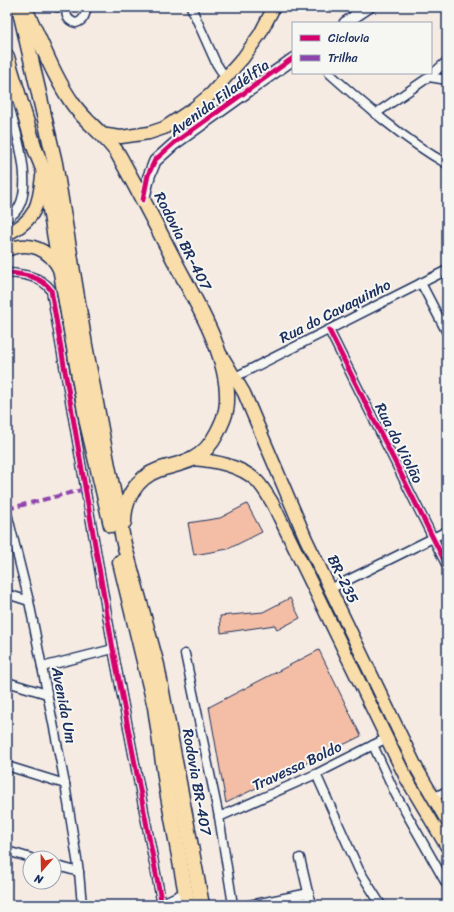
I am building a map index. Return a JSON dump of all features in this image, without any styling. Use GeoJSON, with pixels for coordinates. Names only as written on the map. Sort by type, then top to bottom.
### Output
{"type":"FeatureCollection","features":[{"type":"Feature","properties":{"kind":"highway"},"geometry":{"type":"LineString","coordinates":[[19,7],[56,163],[85,345],[124,544]]}},
{"type":"Feature","properties":{"kind":"highway","name":"Rodovia BR-407"},"geometry":{"type":"LineString","coordinates":[[24,7],[72,103],[116,150],[144,201],[218,347],[226,388],[226,413],[210,445],[193,459]]}},
{"type":"Feature","properties":{"kind":"highway"},"geometry":{"type":"LineString","coordinates":[[7,57],[35,149],[43,169],[63,280],[67,337],[155,707],[167,791],[187,899]]}},
{"type":"Feature","properties":{"kind":"highway"},"geometry":{"type":"LineString","coordinates":[[124,544],[124,512],[127,501],[136,487],[156,471],[193,459]]}},
{"type":"Feature","properties":{"kind":"highway","name":"Rodovia BR-407"},"geometry":{"type":"LineString","coordinates":[[124,544],[157,666],[202,905]]}},
{"type":"Feature","properties":{"kind":"main road"},"geometry":{"type":"LineString","coordinates":[[100,134],[121,137],[135,136],[164,128],[204,100],[252,47],[267,23],[274,7]]}},
{"type":"Feature","properties":{"kind":"main road"},"geometry":{"type":"LineString","coordinates":[[7,234],[25,224],[31,218],[39,197],[43,169]]}},
{"type":"Feature","properties":{"kind":"main road"},"geometry":{"type":"LineString","coordinates":[[7,250],[25,245],[38,248],[50,257],[57,266],[63,280]]}},
{"type":"Feature","properties":{"kind":"main road","name":"BR-235"},"geometry":{"type":"LineString","coordinates":[[218,347],[244,393],[296,519],[432,798],[447,821]]}},
{"type":"Feature","properties":{"kind":"main road","name":"BR-235"},"geometry":{"type":"LineString","coordinates":[[193,459],[208,460],[240,469],[257,481],[273,504],[406,778],[447,847]]}},
{"type":"Feature","properties":{"kind":"street"},"geometry":{"type":"LineString","coordinates":[[68,7],[68,20],[76,24],[84,19],[87,7]]}},
{"type":"Feature","properties":{"kind":"street"},"geometry":{"type":"LineString","coordinates":[[191,7],[216,63],[225,77]]}},
{"type":"Feature","properties":{"kind":"street"},"geometry":{"type":"LineString","coordinates":[[346,22],[355,11],[369,7]]}},
{"type":"Feature","properties":{"kind":"street","name":"Avenida Filadélfia"},"geometry":{"type":"LineString","coordinates":[[144,201],[148,176],[155,160],[174,144],[292,60]]}},
{"type":"Feature","properties":{"kind":"street"},"geometry":{"type":"LineString","coordinates":[[375,114],[429,77],[447,61]]}},
{"type":"Feature","properties":{"kind":"street"},"geometry":{"type":"LineString","coordinates":[[330,74],[375,114],[410,141],[447,164]]}},
{"type":"Feature","properties":{"kind":"street"},"geometry":{"type":"LineString","coordinates":[[429,77],[447,80]]}},
{"type":"Feature","properties":{"kind":"street"},"geometry":{"type":"LineString","coordinates":[[7,98],[22,163],[25,186],[20,206],[7,218]]}},
{"type":"Feature","properties":{"kind":"street","name":"Rua do Cavaquinho"},"geometry":{"type":"LineString","coordinates":[[235,377],[447,270]]}},
{"type":"Feature","properties":{"kind":"street"},"geometry":{"type":"LineString","coordinates":[[7,273],[27,275],[47,284],[51,290],[67,337],[113,649],[161,904],[187,899]]}},
{"type":"Feature","properties":{"kind":"street"},"geometry":{"type":"LineString","coordinates":[[420,283],[447,333]]}},
{"type":"Feature","properties":{"kind":"street","name":"Rua do Violão"},"geometry":{"type":"LineString","coordinates":[[329,330],[447,566]]}},
{"type":"Feature","properties":{"kind":"street","name":"Avenida Um"},"geometry":{"type":"LineString","coordinates":[[7,513],[29,600],[65,784],[79,872],[82,905]]}},
{"type":"Feature","properties":{"kind":"street"},"geometry":{"type":"LineString","coordinates":[[330,589],[447,531]]}},
{"type":"Feature","properties":{"kind":"street"},"geometry":{"type":"LineString","coordinates":[[7,594],[29,600]]}},
{"type":"Feature","properties":{"kind":"street"},"geometry":{"type":"LineString","coordinates":[[42,667],[113,649]]}},
{"type":"Feature","properties":{"kind":"street"},"geometry":{"type":"LineString","coordinates":[[184,654],[219,817],[234,905]]}},
{"type":"Feature","properties":{"kind":"street"},"geometry":{"type":"LineString","coordinates":[[7,682],[47,694]]}},
{"type":"Feature","properties":{"kind":"street","name":"Travessa Boldo"},"geometry":{"type":"LineString","coordinates":[[219,817],[316,774],[386,738]]}},
{"type":"Feature","properties":{"kind":"street"},"geometry":{"type":"LineString","coordinates":[[373,745],[396,795],[436,869],[447,884]]}},
{"type":"Feature","properties":{"kind":"street"},"geometry":{"type":"LineString","coordinates":[[7,766],[65,784]]}},
{"type":"Feature","properties":{"kind":"street"},"geometry":{"type":"LineString","coordinates":[[316,774],[359,870],[381,905]]}},
{"type":"Feature","properties":{"kind":"street"},"geometry":{"type":"LineString","coordinates":[[432,798],[447,792]]}},
{"type":"Feature","properties":{"kind":"street"},"geometry":{"type":"LineString","coordinates":[[7,851],[22,855]]}},
{"type":"Feature","properties":{"kind":"street"},"geometry":{"type":"LineString","coordinates":[[300,858],[311,905]]}},
{"type":"Feature","properties":{"kind":"street"},"geometry":{"type":"LineString","coordinates":[[62,867],[79,872]]}},
{"type":"Feature","properties":{"kind":"street"},"geometry":{"type":"LineString","coordinates":[[249,905],[309,893]]}},
{"type":"Feature","properties":{"kind":"building"},"geometry":{"type":"Polygon","coordinates":[[[247,504],[262,532],[228,549],[194,555],[188,523],[220,518],[247,504]]]}},
{"type":"Feature","properties":{"kind":"building"},"geometry":{"type":"Polygon","coordinates":[[[290,598],[300,618],[277,630],[275,625],[221,633],[220,616],[263,612],[290,598]]]}},
{"type":"Feature","properties":{"kind":"building"},"geometry":{"type":"Polygon","coordinates":[[[319,650],[361,736],[226,803],[209,707],[319,650]]]}},
{"type":"Feature","properties":{"kind":"marked path"},"geometry":{"type":"LineString","coordinates":[[7,509],[85,489]]}},
{"type":"Feature","properties":{"kind":"cycle path"},"geometry":{"type":"LineString","coordinates":[[143,200],[148,175],[155,160],[174,143],[292,59]]}},
{"type":"Feature","properties":{"kind":"cycle path"},"geometry":{"type":"LineString","coordinates":[[7,273],[25,275],[37,279],[47,285],[51,290],[113,649],[162,905]]}},
{"type":"Feature","properties":{"kind":"cycle path"},"geometry":{"type":"LineString","coordinates":[[329,330],[447,566]]}}]}
